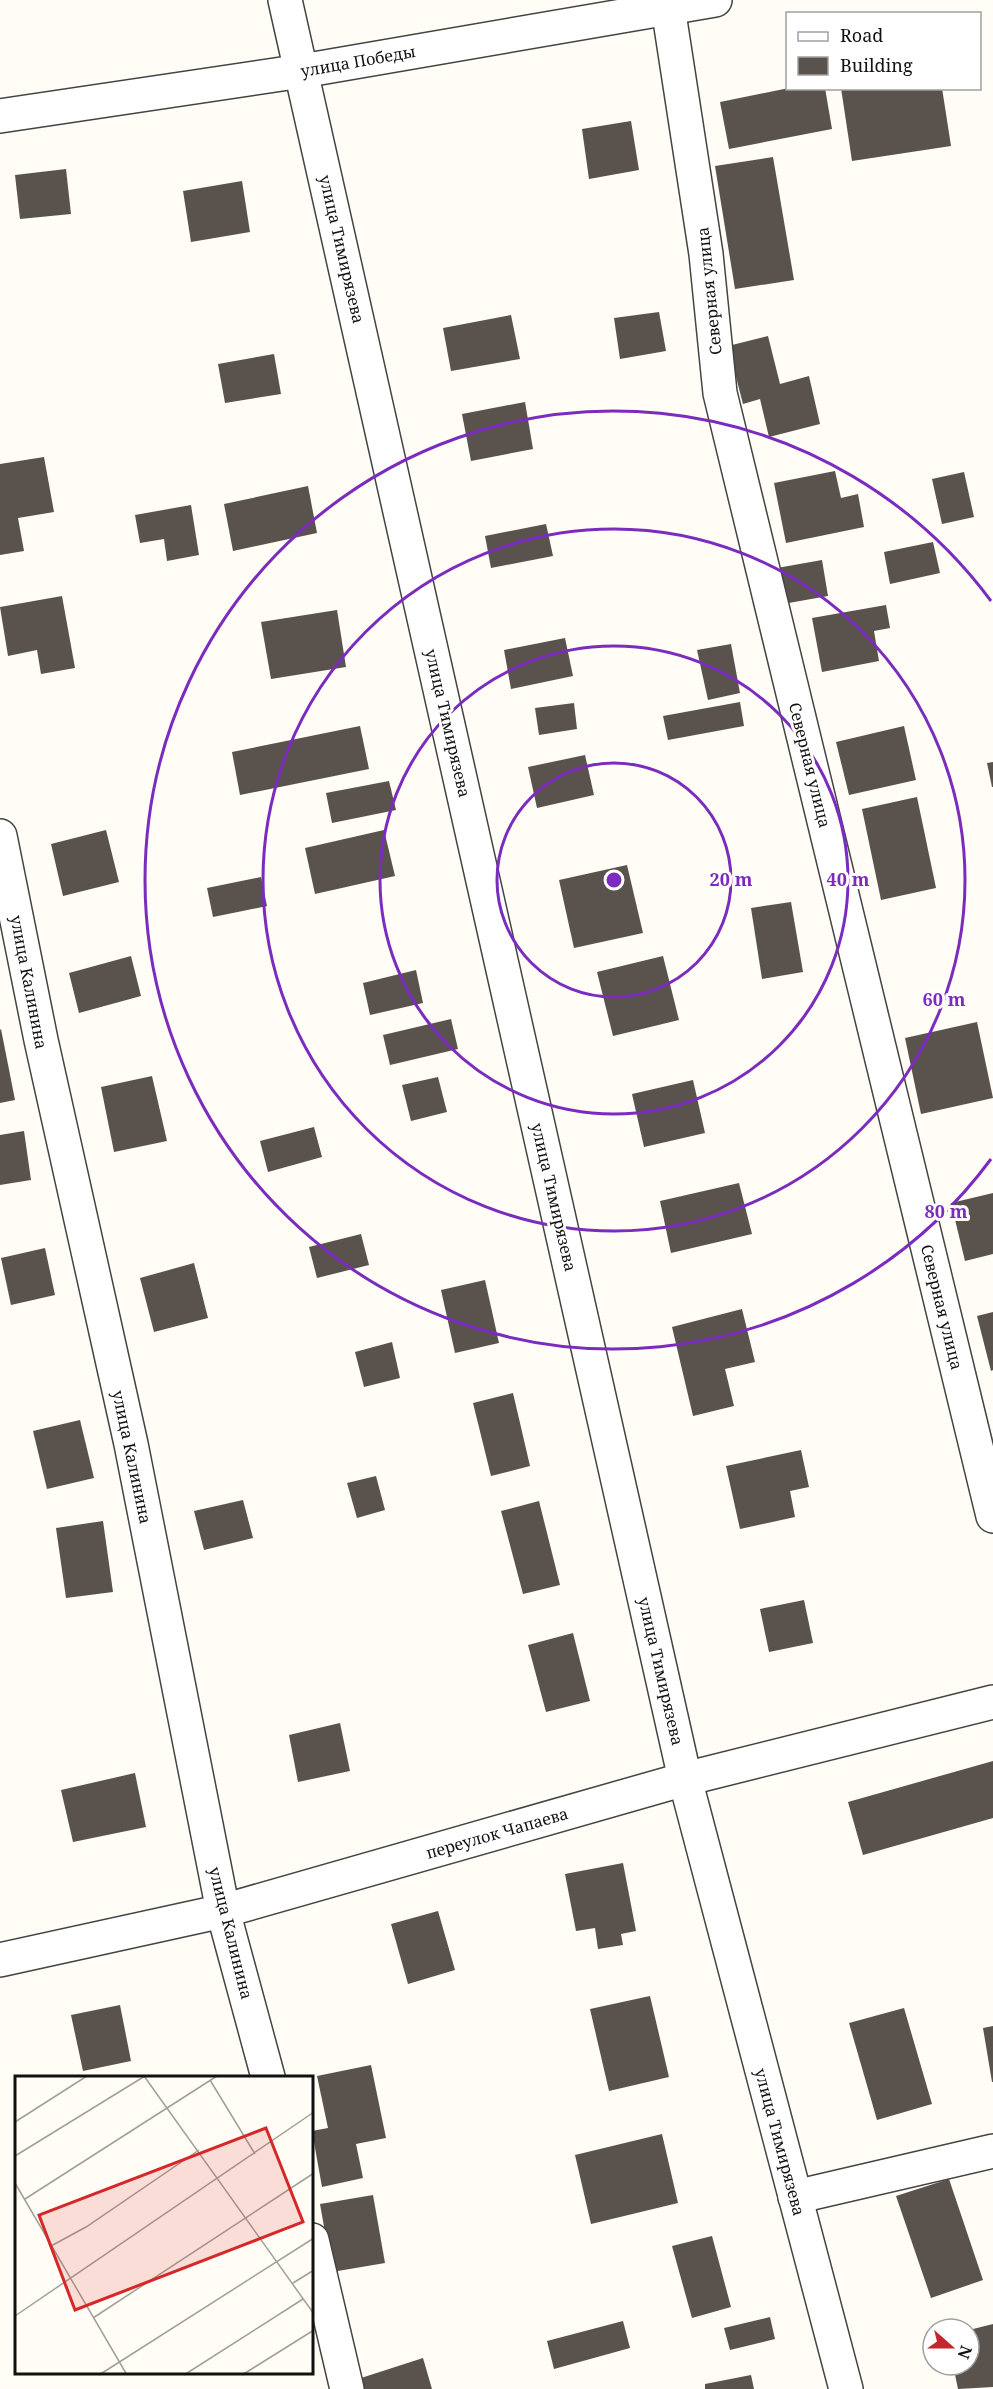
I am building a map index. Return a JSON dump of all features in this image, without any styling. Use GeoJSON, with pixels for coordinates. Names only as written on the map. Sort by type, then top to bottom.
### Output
{"type":"FeatureCollection","features":[{"type":"Feature","properties":{"kind":"street","name":"улица Тимирязева"},"geometry":{"type":"LineString","coordinates":[[285,0],[685,1779],[846,2389]]}},
{"type":"Feature","properties":{"kind":"street","name":"улица Победы"},"geometry":{"type":"LineString","coordinates":[[0,116],[302,71],[715,0]]}},
{"type":"Feature","properties":{"kind":"street","name":"Северная улица"},"geometry":{"type":"LineString","coordinates":[[668,7],[706,254],[720,393],[993,1516]]}},
{"type":"Feature","properties":{"kind":"street","name":"улица Калинина"},"geometry":{"type":"LineString","coordinates":[[0,836],[41,1040],[131,1444],[223,1911],[268,2076]]}},
{"type":"Feature","properties":{"kind":"street","name":"переулок Чапаева"},"geometry":{"type":"LineString","coordinates":[[0,1960],[223,1911],[685,1779],[993,1702]]}},
{"type":"Feature","properties":{"kind":"street"},"geometry":{"type":"LineString","coordinates":[[795,2197],[993,2151]]}},
{"type":"Feature","properties":{"kind":"street"},"geometry":{"type":"LineString","coordinates":[[314,2249],[347,2389]]}},
{"type":"Feature","properties":{"kind":"building"},"geometry":{"type":"Polygon","coordinates":[[[786,89],[825,90],[832,129],[729,149],[720,102],[786,89]]]}},
{"type":"Feature","properties":{"kind":"building"},"geometry":{"type":"Polygon","coordinates":[[[841,90],[942,90],[951,146],[852,161],[841,90]]]}},
{"type":"Feature","properties":{"kind":"building"},"geometry":{"type":"Polygon","coordinates":[[[631,121],[639,170],[589,179],[582,129],[631,121]]]}},
{"type":"Feature","properties":{"kind":"building"},"geometry":{"type":"Polygon","coordinates":[[[773,157],[794,280],[735,289],[715,166],[773,157]]]}},
{"type":"Feature","properties":{"kind":"building"},"geometry":{"type":"Polygon","coordinates":[[[66,169],[71,214],[20,219],[15,175],[66,169]]]}},
{"type":"Feature","properties":{"kind":"building"},"geometry":{"type":"Polygon","coordinates":[[[242,181],[250,232],[191,242],[183,191],[242,181]]]}},
{"type":"Feature","properties":{"kind":"building"},"geometry":{"type":"Polygon","coordinates":[[[659,312],[666,351],[620,359],[614,318],[659,312]]]}},
{"type":"Feature","properties":{"kind":"building"},"geometry":{"type":"Polygon","coordinates":[[[511,315],[520,359],[451,371],[443,328],[511,315]]]}},
{"type":"Feature","properties":{"kind":"building"},"geometry":{"type":"Polygon","coordinates":[[[768,336],[780,384],[809,376],[820,424],[769,437],[760,399],[743,404],[728,346],[768,336]]]}},
{"type":"Feature","properties":{"kind":"building"},"geometry":{"type":"Polygon","coordinates":[[[274,354],[281,394],[225,403],[218,364],[274,354]]]}},
{"type":"Feature","properties":{"kind":"building"},"geometry":{"type":"Polygon","coordinates":[[[525,402],[533,449],[471,461],[462,414],[525,402]]]}},
{"type":"Feature","properties":{"kind":"building"},"geometry":{"type":"Polygon","coordinates":[[[44,457],[54,512],[18,518],[24,551],[0,555],[0,464],[44,457]]]}},
{"type":"Feature","properties":{"kind":"building"},"geometry":{"type":"Polygon","coordinates":[[[835,471],[841,498],[858,494],[864,527],[786,543],[774,483],[835,471]]]}},
{"type":"Feature","properties":{"kind":"building"},"geometry":{"type":"Polygon","coordinates":[[[964,472],[974,517],[942,524],[932,479],[964,472]]]}},
{"type":"Feature","properties":{"kind":"building"},"geometry":{"type":"Polygon","coordinates":[[[308,486],[317,533],[233,551],[224,504],[308,486]]]}},
{"type":"Feature","properties":{"kind":"building"},"geometry":{"type":"Polygon","coordinates":[[[191,505],[199,555],[167,561],[164,539],[140,543],[135,515],[191,505]]]}},
{"type":"Feature","properties":{"kind":"building"},"geometry":{"type":"Polygon","coordinates":[[[546,524],[553,556],[491,568],[485,536],[546,524]]]}},
{"type":"Feature","properties":{"kind":"building"},"geometry":{"type":"Polygon","coordinates":[[[933,542],[940,573],[890,584],[884,552],[933,542]]]}},
{"type":"Feature","properties":{"kind":"building"},"geometry":{"type":"Polygon","coordinates":[[[822,560],[828,596],[783,604],[777,568],[822,560]]]}},
{"type":"Feature","properties":{"kind":"building"},"geometry":{"type":"Polygon","coordinates":[[[62,596],[75,668],[41,674],[37,650],[8,656],[0,607],[62,596]]]}},
{"type":"Feature","properties":{"kind":"building"},"geometry":{"type":"Polygon","coordinates":[[[886,605],[890,628],[874,631],[879,661],[822,672],[812,618],[886,605]]]}},
{"type":"Feature","properties":{"kind":"building"},"geometry":{"type":"Polygon","coordinates":[[[337,610],[346,667],[271,679],[261,622],[337,610]]]}},
{"type":"Feature","properties":{"kind":"building"},"geometry":{"type":"Polygon","coordinates":[[[565,638],[573,676],[511,689],[504,650],[565,638]]]}},
{"type":"Feature","properties":{"kind":"building"},"geometry":{"type":"Polygon","coordinates":[[[731,644],[740,693],[708,700],[697,650],[731,644]]]}},
{"type":"Feature","properties":{"kind":"building"},"geometry":{"type":"Polygon","coordinates":[[[740,702],[744,726],[668,740],[663,716],[740,702]]]}},
{"type":"Feature","properties":{"kind":"building"},"geometry":{"type":"Polygon","coordinates":[[[574,703],[577,729],[539,735],[535,708],[574,703]]]}},
{"type":"Feature","properties":{"kind":"building"},"geometry":{"type":"Polygon","coordinates":[[[360,726],[369,769],[240,795],[232,752],[360,726]]]}},
{"type":"Feature","properties":{"kind":"building"},"geometry":{"type":"Polygon","coordinates":[[[904,726],[916,780],[849,795],[836,742],[904,726]]]}},
{"type":"Feature","properties":{"kind":"building"},"geometry":{"type":"Polygon","coordinates":[[[585,755],[594,795],[537,808],[528,767],[585,755]]]}},
{"type":"Feature","properties":{"kind":"building"},"geometry":{"type":"Polygon","coordinates":[[[993,762],[993,787],[992,787],[987,763],[993,762]]]}},
{"type":"Feature","properties":{"kind":"building"},"geometry":{"type":"Polygon","coordinates":[[[389,781],[396,810],[332,823],[326,793],[389,781]]]}},
{"type":"Feature","properties":{"kind":"building"},"geometry":{"type":"Polygon","coordinates":[[[917,797],[936,888],[881,900],[862,809],[917,797]]]}},
{"type":"Feature","properties":{"kind":"building"},"geometry":{"type":"Polygon","coordinates":[[[106,830],[119,882],[63,896],[51,844],[106,830]]]}},
{"type":"Feature","properties":{"kind":"building"},"geometry":{"type":"Polygon","coordinates":[[[384,830],[395,876],[315,894],[305,848],[384,830]]]}},
{"type":"Feature","properties":{"kind":"building"},"geometry":{"type":"Polygon","coordinates":[[[627,865],[643,933],[574,948],[559,880],[627,865]]]}},
{"type":"Feature","properties":{"kind":"building"},"geometry":{"type":"Polygon","coordinates":[[[261,877],[267,906],[213,917],[207,888],[261,877]]]}},
{"type":"Feature","properties":{"kind":"building"},"geometry":{"type":"Polygon","coordinates":[[[791,902],[803,972],[762,979],[751,908],[791,902]]]}},
{"type":"Feature","properties":{"kind":"building"},"geometry":{"type":"Polygon","coordinates":[[[131,956],[141,996],[79,1013],[69,973],[131,956]]]}},
{"type":"Feature","properties":{"kind":"building"},"geometry":{"type":"Polygon","coordinates":[[[663,956],[679,1020],[613,1036],[597,972],[663,956]]]}},
{"type":"Feature","properties":{"kind":"building"},"geometry":{"type":"Polygon","coordinates":[[[416,970],[423,1003],[370,1015],[363,983],[416,970]]]}},
{"type":"Feature","properties":{"kind":"building"},"geometry":{"type":"Polygon","coordinates":[[[451,1019],[458,1049],[390,1065],[383,1035],[451,1019]]]}},
{"type":"Feature","properties":{"kind":"building"},"geometry":{"type":"Polygon","coordinates":[[[977,1022],[993,1098],[921,1114],[905,1038],[977,1022]]]}},
{"type":"Feature","properties":{"kind":"building"},"geometry":{"type":"Polygon","coordinates":[[[0,1030],[15,1100],[0,1103],[0,1030]]]}},
{"type":"Feature","properties":{"kind":"building"},"geometry":{"type":"Polygon","coordinates":[[[152,1076],[167,1141],[114,1152],[101,1087],[152,1076]]]}},
{"type":"Feature","properties":{"kind":"building"},"geometry":{"type":"Polygon","coordinates":[[[438,1077],[447,1112],[411,1121],[402,1085],[438,1077]]]}},
{"type":"Feature","properties":{"kind":"building"},"geometry":{"type":"Polygon","coordinates":[[[693,1080],[705,1133],[644,1147],[632,1094],[693,1080]]]}},
{"type":"Feature","properties":{"kind":"building"},"geometry":{"type":"Polygon","coordinates":[[[314,1127],[322,1157],[268,1172],[260,1141],[314,1127]]]}},
{"type":"Feature","properties":{"kind":"building"},"geometry":{"type":"Polygon","coordinates":[[[24,1131],[31,1180],[0,1185],[0,1135],[24,1131]]]}},
{"type":"Feature","properties":{"kind":"building"},"geometry":{"type":"Polygon","coordinates":[[[739,1183],[752,1234],[671,1253],[660,1201],[739,1183]]]}},
{"type":"Feature","properties":{"kind":"building"},"geometry":{"type":"Polygon","coordinates":[[[993,1193],[993,1254],[965,1261],[951,1203],[993,1193]]]}},
{"type":"Feature","properties":{"kind":"building"},"geometry":{"type":"Polygon","coordinates":[[[361,1234],[369,1265],[317,1278],[309,1247],[361,1234]]]}},
{"type":"Feature","properties":{"kind":"building"},"geometry":{"type":"Polygon","coordinates":[[[45,1248],[55,1295],[11,1305],[1,1258],[45,1248]]]}},
{"type":"Feature","properties":{"kind":"building"},"geometry":{"type":"Polygon","coordinates":[[[194,1263],[208,1318],[154,1332],[140,1278],[194,1263]]]}},
{"type":"Feature","properties":{"kind":"building"},"geometry":{"type":"Polygon","coordinates":[[[485,1280],[499,1343],[455,1353],[441,1290],[485,1280]]]}},
{"type":"Feature","properties":{"kind":"building"},"geometry":{"type":"Polygon","coordinates":[[[742,1309],[755,1362],[725,1369],[734,1406],[693,1416],[672,1327],[742,1309]]]}},
{"type":"Feature","properties":{"kind":"building"},"geometry":{"type":"Polygon","coordinates":[[[993,1312],[993,1370],[991,1371],[977,1316],[993,1312]]]}},
{"type":"Feature","properties":{"kind":"building"},"geometry":{"type":"Polygon","coordinates":[[[392,1342],[400,1378],[364,1387],[355,1352],[392,1342]]]}},
{"type":"Feature","properties":{"kind":"building"},"geometry":{"type":"Polygon","coordinates":[[[513,1393],[530,1466],[491,1476],[473,1403],[513,1393]]]}},
{"type":"Feature","properties":{"kind":"building"},"geometry":{"type":"Polygon","coordinates":[[[80,1420],[94,1478],[47,1489],[33,1431],[80,1420]]]}},
{"type":"Feature","properties":{"kind":"building"},"geometry":{"type":"Polygon","coordinates":[[[801,1450],[809,1487],[790,1491],[795,1517],[740,1529],[726,1466],[801,1450]]]}},
{"type":"Feature","properties":{"kind":"building"},"geometry":{"type":"Polygon","coordinates":[[[376,1476],[385,1510],[357,1518],[347,1483],[376,1476]]]}},
{"type":"Feature","properties":{"kind":"building"},"geometry":{"type":"Polygon","coordinates":[[[243,1500],[253,1538],[204,1550],[194,1511],[243,1500]]]}},
{"type":"Feature","properties":{"kind":"building"},"geometry":{"type":"Polygon","coordinates":[[[539,1501],[560,1585],[523,1594],[501,1511],[539,1501]]]}},
{"type":"Feature","properties":{"kind":"building"},"geometry":{"type":"Polygon","coordinates":[[[103,1521],[113,1592],[66,1598],[56,1528],[103,1521]]]}},
{"type":"Feature","properties":{"kind":"building"},"geometry":{"type":"Polygon","coordinates":[[[804,1600],[813,1643],[769,1652],[760,1609],[804,1600]]]}},
{"type":"Feature","properties":{"kind":"building"},"geometry":{"type":"Polygon","coordinates":[[[573,1633],[590,1701],[546,1712],[528,1645],[573,1633]]]}},
{"type":"Feature","properties":{"kind":"building"},"geometry":{"type":"Polygon","coordinates":[[[340,1723],[350,1771],[298,1782],[289,1735],[340,1723]]]}},
{"type":"Feature","properties":{"kind":"building"},"geometry":{"type":"Polygon","coordinates":[[[993,1761],[993,1818],[863,1855],[848,1802],[993,1761]]]}},
{"type":"Feature","properties":{"kind":"building"},"geometry":{"type":"Polygon","coordinates":[[[135,1773],[146,1827],[73,1842],[61,1790],[135,1773]]]}},
{"type":"Feature","properties":{"kind":"building"},"geometry":{"type":"Polygon","coordinates":[[[623,1863],[636,1931],[621,1934],[623,1945],[598,1949],[595,1928],[576,1931],[565,1874],[623,1863]]]}},
{"type":"Feature","properties":{"kind":"building"},"geometry":{"type":"Polygon","coordinates":[[[438,1911],[455,1970],[408,1984],[391,1924],[438,1911]]]}},
{"type":"Feature","properties":{"kind":"building"},"geometry":{"type":"Polygon","coordinates":[[[650,1996],[669,2077],[609,2091],[590,2009],[650,1996]]]}},
{"type":"Feature","properties":{"kind":"building"},"geometry":{"type":"Polygon","coordinates":[[[120,2005],[131,2061],[83,2071],[71,2015],[120,2005]]]}},
{"type":"Feature","properties":{"kind":"building"},"geometry":{"type":"Polygon","coordinates":[[[904,2008],[932,2104],[877,2120],[849,2023],[904,2008]]]}},
{"type":"Feature","properties":{"kind":"building"},"geometry":{"type":"Polygon","coordinates":[[[993,2026],[993,2082],[992,2082],[983,2028],[993,2026]]]}},
{"type":"Feature","properties":{"kind":"building"},"geometry":{"type":"Polygon","coordinates":[[[371,2065],[386,2138],[356,2144],[363,2178],[322,2187],[314,2131],[328,2128],[317,2076],[371,2065]]]}},
{"type":"Feature","properties":{"kind":"building"},"geometry":{"type":"Polygon","coordinates":[[[662,2134],[678,2203],[591,2224],[575,2155],[662,2134]]]}},
{"type":"Feature","properties":{"kind":"building"},"geometry":{"type":"Polygon","coordinates":[[[949,2179],[983,2280],[931,2298],[896,2196],[949,2179]]]}},
{"type":"Feature","properties":{"kind":"building"},"geometry":{"type":"Polygon","coordinates":[[[373,2195],[385,2263],[332,2272],[320,2204],[373,2195]]]}},
{"type":"Feature","properties":{"kind":"building"},"geometry":{"type":"Polygon","coordinates":[[[712,2236],[731,2307],[692,2318],[672,2246],[712,2236]]]}},
{"type":"Feature","properties":{"kind":"building"},"geometry":{"type":"Polygon","coordinates":[[[770,2317],[775,2339],[730,2350],[724,2328],[770,2317]]]}},
{"type":"Feature","properties":{"kind":"building"},"geometry":{"type":"Polygon","coordinates":[[[623,2321],[630,2348],[554,2369],[547,2341],[623,2321]]]}},
{"type":"Feature","properties":{"kind":"building"},"geometry":{"type":"Polygon","coordinates":[[[993,2324],[993,2387],[958,2389],[956,2377],[981,2377],[981,2327],[993,2324]]]}},
{"type":"Feature","properties":{"kind":"building"},"geometry":{"type":"Polygon","coordinates":[[[423,2358],[432,2389],[361,2389],[358,2379],[423,2358]]]}},
{"type":"Feature","properties":{"kind":"building"},"geometry":{"type":"Polygon","coordinates":[[[751,2375],[754,2389],[705,2389],[705,2384],[751,2375]]]}}]}
